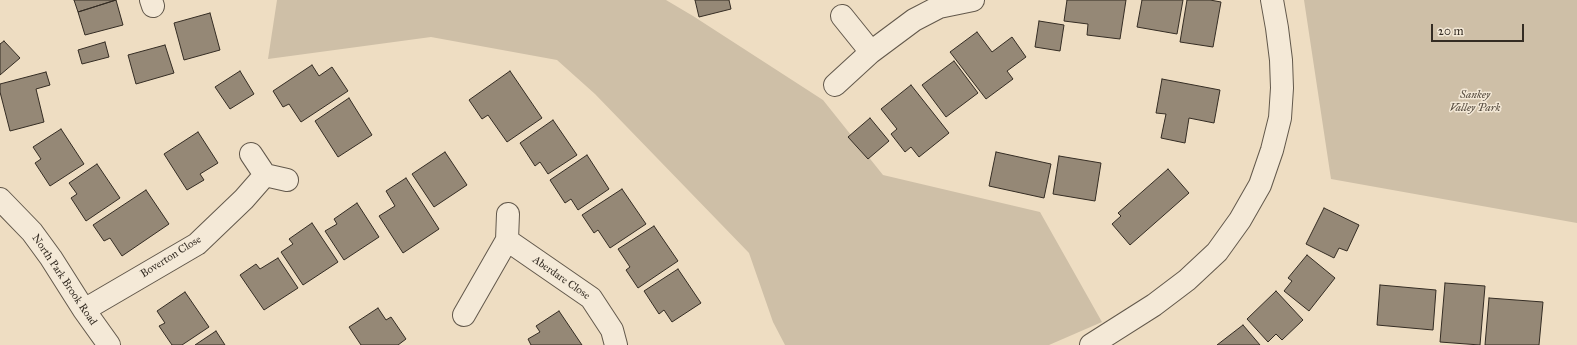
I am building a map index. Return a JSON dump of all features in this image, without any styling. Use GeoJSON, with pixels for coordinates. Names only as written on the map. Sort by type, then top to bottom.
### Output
{"type":"FeatureCollection","features":[{"type":"Feature","properties":{"kind":"street"},"geometry":{"type":"LineString","coordinates":[[835,85],[871,52],[926,12],[952,3],[973,0]]}},
{"type":"Feature","properties":{"kind":"street"},"geometry":{"type":"LineString","coordinates":[[1090,345],[1154,305],[1187,280],[1217,252],[1240,220],[1260,185],[1272,150],[1280,118],[1282,88],[1280,53],[1272,0]]}},
{"type":"Feature","properties":{"kind":"street"},"geometry":{"type":"LineString","coordinates":[[842,16],[871,52]]}},
{"type":"Feature","properties":{"kind":"street"},"geometry":{"type":"LineString","coordinates":[[251,154],[265,175],[287,180]]}},
{"type":"Feature","properties":{"kind":"street","name":"Boverton Close"},"geometry":{"type":"LineString","coordinates":[[84,310],[197,244],[244,199],[265,175]]}},
{"type":"Feature","properties":{"kind":"street","name":"North Park Brook Road"},"geometry":{"type":"LineString","coordinates":[[0,199],[32,232],[109,345]]}},
{"type":"Feature","properties":{"kind":"street"},"geometry":{"type":"LineString","coordinates":[[464,315],[507,240],[508,214]]}},
{"type":"Feature","properties":{"kind":"street","name":"Aberdare Close"},"geometry":{"type":"LineString","coordinates":[[507,240],[591,298],[612,330],[616,345]]}},
{"type":"Feature","properties":{"kind":"green space"},"geometry":{"type":"Polygon","coordinates":[[[277,0],[666,0],[823,100],[883,175],[1040,212],[1102,322],[1049,345],[785,345],[773,322],[749,253],[595,94],[557,60],[431,37],[268,59],[277,0]]]}},
{"type":"Feature","properties":{"kind":"green space","name":"Sankey Valley Park"},"geometry":{"type":"Polygon","coordinates":[[[1304,0],[1577,0],[1577,223],[1331,179],[1304,0]]]}},
{"type":"Feature","properties":{"kind":"building"},"geometry":{"type":"Polygon","coordinates":[[[74,0],[116,0],[78,12],[74,0]]]}},
{"type":"Feature","properties":{"kind":"building"},"geometry":{"type":"Polygon","coordinates":[[[116,0],[123,25],[85,35],[78,12],[116,0]]]}},
{"type":"Feature","properties":{"kind":"building"},"geometry":{"type":"Polygon","coordinates":[[[695,0],[729,0],[731,9],[699,17],[695,0]]]}},
{"type":"Feature","properties":{"kind":"building"},"geometry":{"type":"Polygon","coordinates":[[[1067,0],[1126,0],[1120,39],[1087,35],[1088,24],[1064,21],[1067,0]]]}},
{"type":"Feature","properties":{"kind":"building"},"geometry":{"type":"Polygon","coordinates":[[[1142,0],[1183,0],[1177,34],[1137,27],[1142,0]]]}},
{"type":"Feature","properties":{"kind":"building"},"geometry":{"type":"Polygon","coordinates":[[[1187,0],[1210,0],[1221,2],[1213,47],[1180,42],[1187,0]]]}},
{"type":"Feature","properties":{"kind":"building"},"geometry":{"type":"Polygon","coordinates":[[[210,13],[220,50],[184,60],[174,23],[210,13]]]}},
{"type":"Feature","properties":{"kind":"building"},"geometry":{"type":"Polygon","coordinates":[[[1039,21],[1064,25],[1060,51],[1035,47],[1039,21]]]}},
{"type":"Feature","properties":{"kind":"building"},"geometry":{"type":"Polygon","coordinates":[[[977,32],[992,52],[1012,37],[1026,57],[1007,71],[1013,79],[986,99],[950,52],[977,32]]]}},
{"type":"Feature","properties":{"kind":"building"},"geometry":{"type":"Polygon","coordinates":[[[4,41],[20,58],[0,75],[0,44],[4,41]]]}},
{"type":"Feature","properties":{"kind":"building"},"geometry":{"type":"Polygon","coordinates":[[[105,42],[109,57],[82,64],[78,50],[105,42]]]}},
{"type":"Feature","properties":{"kind":"building"},"geometry":{"type":"Polygon","coordinates":[[[165,45],[174,73],[136,84],[128,55],[165,45]]]}},
{"type":"Feature","properties":{"kind":"building"},"geometry":{"type":"Polygon","coordinates":[[[954,61],[978,93],[946,117],[922,85],[954,61]]]}},
{"type":"Feature","properties":{"kind":"building"},"geometry":{"type":"Polygon","coordinates":[[[312,65],[319,76],[332,67],[348,91],[301,122],[289,104],[283,107],[273,91],[312,65]]]}},
{"type":"Feature","properties":{"kind":"building"},"geometry":{"type":"Polygon","coordinates":[[[240,71],[254,94],[230,109],[215,87],[240,71]]]}},
{"type":"Feature","properties":{"kind":"building"},"geometry":{"type":"Polygon","coordinates":[[[510,71],[542,118],[507,142],[488,115],[482,119],[469,100],[510,71]]]}},
{"type":"Feature","properties":{"kind":"building"},"geometry":{"type":"Polygon","coordinates":[[[46,72],[50,85],[36,89],[44,122],[10,131],[0,92],[0,84],[46,72]]]}},
{"type":"Feature","properties":{"kind":"building"},"geometry":{"type":"Polygon","coordinates":[[[1162,79],[1220,90],[1214,123],[1189,118],[1185,143],[1161,138],[1166,114],[1156,113],[1162,79]]]}},
{"type":"Feature","properties":{"kind":"building"},"geometry":{"type":"Polygon","coordinates":[[[911,85],[949,133],[919,157],[911,147],[905,152],[891,134],[897,129],[881,109],[911,85]]]}},
{"type":"Feature","properties":{"kind":"building"},"geometry":{"type":"Polygon","coordinates":[[[349,98],[372,135],[338,157],[315,121],[349,98]]]}},
{"type":"Feature","properties":{"kind":"building"},"geometry":{"type":"Polygon","coordinates":[[[870,118],[889,141],[868,159],[848,137],[870,118]]]}},
{"type":"Feature","properties":{"kind":"building"},"geometry":{"type":"Polygon","coordinates":[[[553,120],[577,155],[548,174],[540,162],[535,166],[520,143],[553,120]]]}},
{"type":"Feature","properties":{"kind":"building"},"geometry":{"type":"Polygon","coordinates":[[[61,129],[84,164],[50,186],[35,163],[41,159],[33,147],[61,129]]]}},
{"type":"Feature","properties":{"kind":"building"},"geometry":{"type":"Polygon","coordinates":[[[198,132],[218,163],[200,174],[204,180],[187,190],[164,154],[198,132]]]}},
{"type":"Feature","properties":{"kind":"building"},"geometry":{"type":"Polygon","coordinates":[[[445,152],[467,185],[434,207],[412,174],[445,152]]]}},
{"type":"Feature","properties":{"kind":"building"},"geometry":{"type":"Polygon","coordinates":[[[996,152],[1051,164],[1044,198],[989,186],[996,152]]]}},
{"type":"Feature","properties":{"kind":"building"},"geometry":{"type":"Polygon","coordinates":[[[587,155],[609,189],[578,210],[571,199],[565,203],[550,180],[587,155]]]}},
{"type":"Feature","properties":{"kind":"building"},"geometry":{"type":"Polygon","coordinates":[[[1059,156],[1101,163],[1095,201],[1053,194],[1059,156]]]}},
{"type":"Feature","properties":{"kind":"building"},"geometry":{"type":"Polygon","coordinates":[[[97,164],[120,198],[86,221],[71,198],[77,194],[69,183],[97,164]]]}},
{"type":"Feature","properties":{"kind":"building"},"geometry":{"type":"Polygon","coordinates":[[[1168,169],[1189,193],[1130,245],[1112,224],[1121,216],[1118,213],[1168,169]]]}},
{"type":"Feature","properties":{"kind":"building"},"geometry":{"type":"Polygon","coordinates":[[[406,178],[439,229],[403,253],[379,216],[395,206],[386,191],[406,178]]]}},
{"type":"Feature","properties":{"kind":"building"},"geometry":{"type":"Polygon","coordinates":[[[622,189],[646,224],[610,248],[598,230],[594,233],[582,215],[622,189]]]}},
{"type":"Feature","properties":{"kind":"building"},"geometry":{"type":"Polygon","coordinates":[[[146,190],[169,224],[122,256],[110,238],[104,241],[93,225],[146,190]]]}},
{"type":"Feature","properties":{"kind":"building"},"geometry":{"type":"Polygon","coordinates":[[[357,203],[379,237],[344,260],[325,231],[337,224],[334,219],[357,203]]]}},
{"type":"Feature","properties":{"kind":"building"},"geometry":{"type":"Polygon","coordinates":[[[1324,208],[1359,225],[1347,251],[1339,248],[1334,258],[1306,244],[1324,208]]]}},
{"type":"Feature","properties":{"kind":"building"},"geometry":{"type":"Polygon","coordinates":[[[312,223],[338,262],[303,285],[281,252],[293,244],[289,239],[312,223]]]}},
{"type":"Feature","properties":{"kind":"building"},"geometry":{"type":"Polygon","coordinates":[[[654,226],[678,261],[638,288],[626,270],[630,267],[618,249],[654,226]]]}},
{"type":"Feature","properties":{"kind":"building"},"geometry":{"type":"Polygon","coordinates":[[[1307,255],[1335,278],[1309,311],[1284,291],[1292,281],[1288,278],[1307,255]]]}},
{"type":"Feature","properties":{"kind":"building"},"geometry":{"type":"Polygon","coordinates":[[[278,258],[298,288],[264,310],[240,275],[256,264],[260,269],[278,258]]]}},
{"type":"Feature","properties":{"kind":"building"},"geometry":{"type":"Polygon","coordinates":[[[678,269],[701,303],[672,322],[664,310],[659,314],[644,291],[678,269]]]}},
{"type":"Feature","properties":{"kind":"building"},"geometry":{"type":"Polygon","coordinates":[[[1445,283],[1485,286],[1480,345],[1440,342],[1445,283]]]}},
{"type":"Feature","properties":{"kind":"building"},"geometry":{"type":"Polygon","coordinates":[[[1380,285],[1436,290],[1433,330],[1377,325],[1380,285]]]}},
{"type":"Feature","properties":{"kind":"building"},"geometry":{"type":"Polygon","coordinates":[[[1276,291],[1303,320],[1282,340],[1276,334],[1268,342],[1247,319],[1276,291]]]}},
{"type":"Feature","properties":{"kind":"building"},"geometry":{"type":"Polygon","coordinates":[[[185,292],[209,327],[182,345],[172,345],[159,326],[165,323],[157,311],[185,292]]]}},
{"type":"Feature","properties":{"kind":"building"},"geometry":{"type":"Polygon","coordinates":[[[1489,298],[1543,302],[1539,345],[1485,345],[1489,298]]]}},
{"type":"Feature","properties":{"kind":"building"},"geometry":{"type":"Polygon","coordinates":[[[378,308],[386,320],[391,317],[406,339],[398,345],[361,345],[349,327],[378,308]]]}},
{"type":"Feature","properties":{"kind":"building"},"geometry":{"type":"Polygon","coordinates":[[[559,311],[582,345],[531,345],[528,339],[540,332],[536,326],[559,311]]]}},
{"type":"Feature","properties":{"kind":"building"},"geometry":{"type":"Polygon","coordinates":[[[1243,325],[1260,345],[1217,345],[1243,325]]]}},
{"type":"Feature","properties":{"kind":"building"},"geometry":{"type":"Polygon","coordinates":[[[216,331],[225,345],[195,345],[216,331]]]}}]}
